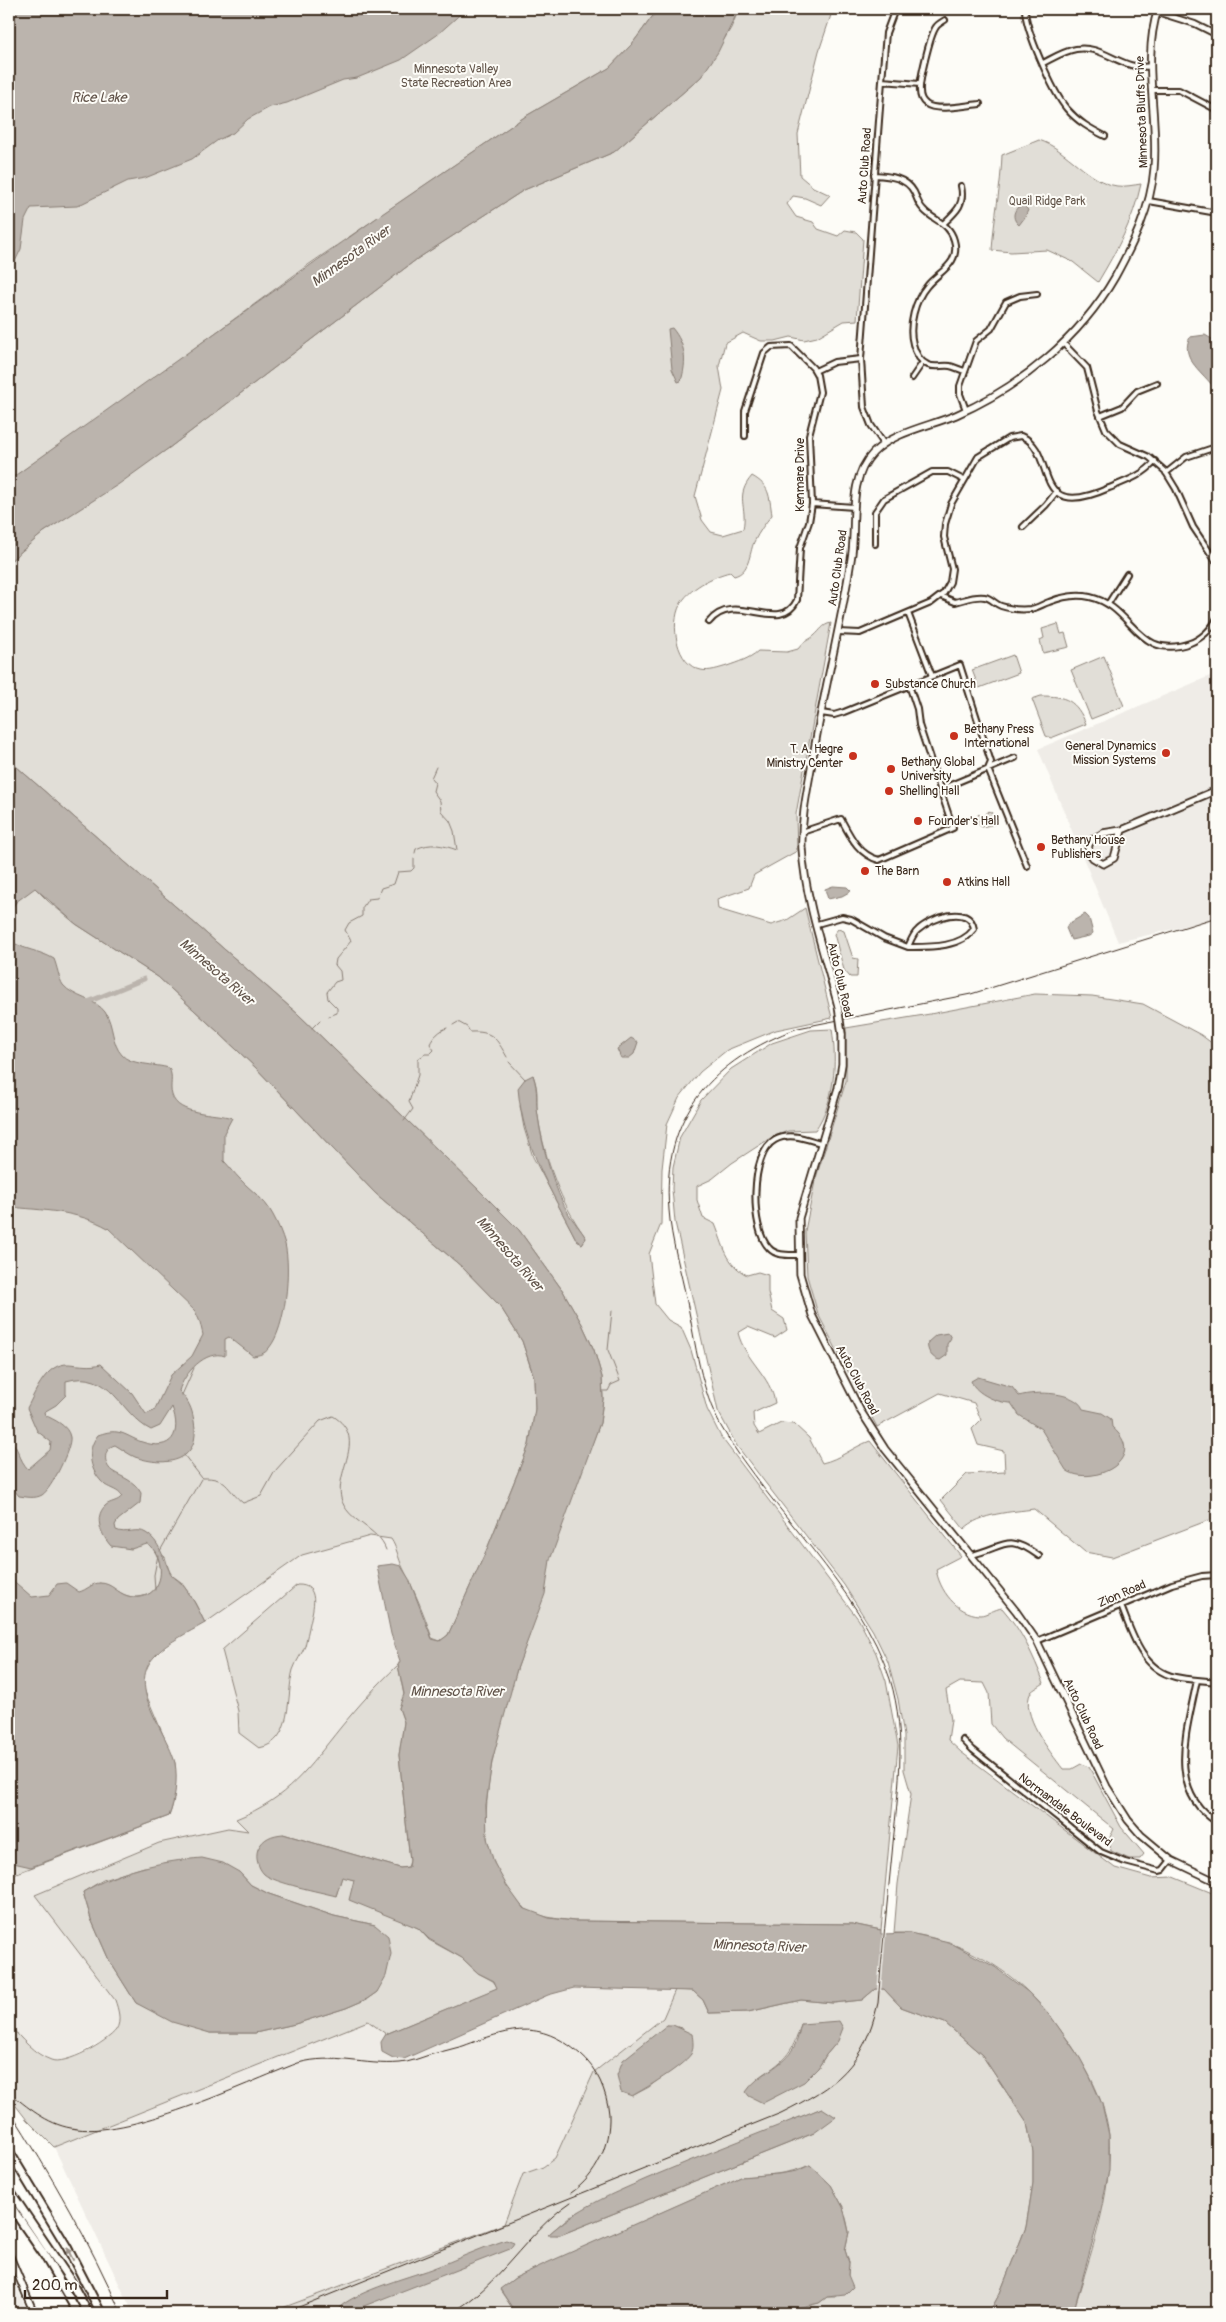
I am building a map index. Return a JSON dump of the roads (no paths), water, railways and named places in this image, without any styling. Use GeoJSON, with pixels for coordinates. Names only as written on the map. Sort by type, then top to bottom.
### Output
{"type":"FeatureCollection","features":[{"type":"Feature","properties":{"kind":"highway"},"geometry":{"type":"LineString","coordinates":[[9,2151],[67,2247],[101,2313]]}},
{"type":"Feature","properties":{"kind":"highway"},"geometry":{"type":"LineString","coordinates":[[9,2190],[70,2280],[88,2313]]}},
{"type":"Feature","properties":{"kind":"highway"},"geometry":{"type":"LineString","coordinates":[[9,2204],[43,2253],[78,2313]]}},
{"type":"Feature","properties":{"kind":"street","name":"Auto Club Road"},"geometry":{"type":"LineString","coordinates":[[894,9],[886,33],[874,175],[862,359],[864,407],[884,444],[871,455],[861,472],[856,487],[852,555],[804,806],[802,832],[804,869],[838,1006],[842,1034],[842,1064],[838,1088],[799,1218],[798,1255],[802,1283],[812,1314],[866,1420],[890,1455],[972,1555],[1037,1641],[1116,1804],[1141,1835],[1171,1860]]}},
{"type":"Feature","properties":{"kind":"street"},"geometry":{"type":"LineString","coordinates":[[1025,9],[1027,25],[1060,100],[1085,126],[1105,136]]}},
{"type":"Feature","properties":{"kind":"street"},"geometry":{"type":"LineString","coordinates":[[1157,10],[1195,24],[1217,35]]}},
{"type":"Feature","properties":{"kind":"street","name":"Minnesota Bluffs Drive"},"geometry":{"type":"LineString","coordinates":[[884,444],[966,410],[1010,386],[1063,343],[1091,311],[1113,280],[1124,261],[1149,201],[1155,159],[1150,43],[1157,10]]}},
{"type":"Feature","properties":{"kind":"street"},"geometry":{"type":"LineString","coordinates":[[945,20],[936,26],[931,35],[920,84],[922,100],[932,107],[980,104]]}},
{"type":"Feature","properties":{"kind":"street"},"geometry":{"type":"LineString","coordinates":[[1043,63],[1068,52],[1084,49],[1100,52],[1136,67],[1151,66]]}},
{"type":"Feature","properties":{"kind":"street"},"geometry":{"type":"LineString","coordinates":[[882,81],[920,84]]}},
{"type":"Feature","properties":{"kind":"street"},"geometry":{"type":"LineString","coordinates":[[1152,90],[1179,90],[1217,110]]}},
{"type":"Feature","properties":{"kind":"street"},"geometry":{"type":"LineString","coordinates":[[874,175],[891,176],[904,181],[914,190],[923,209],[949,228],[954,241],[954,256],[946,270],[933,280],[922,293],[911,324],[914,348],[923,362],[934,367],[950,366],[965,371]]}},
{"type":"Feature","properties":{"kind":"street"},"geometry":{"type":"LineString","coordinates":[[944,224],[960,207],[963,196],[961,186]]}},
{"type":"Feature","properties":{"kind":"street"},"geometry":{"type":"LineString","coordinates":[[1149,201],[1217,213]]}},
{"type":"Feature","properties":{"kind":"street"},"geometry":{"type":"LineString","coordinates":[[966,410],[960,394],[960,386],[976,341],[991,328],[1006,302],[1020,296],[1037,294]]}},
{"type":"Feature","properties":{"kind":"street"},"geometry":{"type":"LineString","coordinates":[[1063,343],[1087,368],[1100,416],[1106,430],[1120,444],[1155,461],[1166,473],[1193,526],[1217,563]]}},
{"type":"Feature","properties":{"kind":"street"},"geometry":{"type":"LineString","coordinates":[[744,436],[743,423],[748,399],[761,358],[767,350],[776,346],[791,346],[815,371],[834,362],[862,359]]}},
{"type":"Feature","properties":{"kind":"street"},"geometry":{"type":"LineString","coordinates":[[912,378],[923,362]]}},
{"type":"Feature","properties":{"kind":"street","name":"Kenmare Drive"},"geometry":{"type":"LineString","coordinates":[[709,622],[719,613],[731,608],[778,615],[791,612],[797,600],[800,548],[809,522],[812,504],[808,444],[820,392],[815,371]]}},
{"type":"Feature","properties":{"kind":"street"},"geometry":{"type":"LineString","coordinates":[[1100,416],[1122,407],[1143,387],[1157,382]]}},
{"type":"Feature","properties":{"kind":"street"},"geometry":{"type":"LineString","coordinates":[[838,632],[860,633],[931,603],[941,596],[948,586],[952,570],[944,537],[946,514],[973,464],[985,452],[1010,438],[1021,436],[1032,442],[1049,483],[1057,491],[1068,497],[1083,498],[1132,478],[1150,468],[1155,461]]}},
{"type":"Feature","properties":{"kind":"street"},"geometry":{"type":"LineString","coordinates":[[1166,473],[1186,457],[1213,448],[1217,443]]}},
{"type":"Feature","properties":{"kind":"street"},"geometry":{"type":"LineString","coordinates":[[875,544],[875,512],[884,499],[932,472],[948,472],[964,480]]}},
{"type":"Feature","properties":{"kind":"street"},"geometry":{"type":"LineString","coordinates":[[1023,527],[1057,491]]}},
{"type":"Feature","properties":{"kind":"street"},"geometry":{"type":"LineString","coordinates":[[812,504],[855,507]]}},
{"type":"Feature","properties":{"kind":"street"},"geometry":{"type":"LineString","coordinates":[[1108,604],[1126,574]]}},
{"type":"Feature","properties":{"kind":"street"},"geometry":{"type":"LineString","coordinates":[[941,596],[955,602],[976,596],[986,597],[1000,606],[1014,609],[1032,609],[1069,596],[1090,597],[1108,604],[1120,612],[1143,638],[1169,647],[1194,642],[1205,634],[1217,618]]}},
{"type":"Feature","properties":{"kind":"street"},"geometry":{"type":"LineString","coordinates":[[908,613],[932,676]]}},
{"type":"Feature","properties":{"kind":"street"},"geometry":{"type":"LineString","coordinates":[[821,713],[834,715],[844,712],[960,665],[991,762],[988,769],[1028,866]]}},
{"type":"Feature","properties":{"kind":"street"},"geometry":{"type":"LineString","coordinates":[[802,832],[841,820],[852,840],[864,853],[870,858],[879,860],[953,828],[919,726],[917,709],[909,685]]}},
{"type":"Feature","properties":{"kind":"street"},"geometry":{"type":"LineString","coordinates":[[941,788],[1015,758]]}},
{"type":"Feature","properties":{"kind":"street"},"geometry":{"type":"LineString","coordinates":[[1122,830],[1114,858],[1103,864],[1093,858],[1088,850],[1089,844],[1103,833],[1122,830],[1217,790]]}},
{"type":"Feature","properties":{"kind":"street"},"geometry":{"type":"LineString","coordinates":[[817,924],[842,917],[851,919],[884,938],[908,947],[936,946],[960,941],[969,936],[974,929],[973,922],[968,917],[961,915],[939,917],[916,931],[908,947]]}},
{"type":"Feature","properties":{"kind":"street"},"geometry":{"type":"LineString","coordinates":[[798,1255],[773,1252],[762,1237],[756,1194],[759,1164],[764,1150],[770,1144],[783,1137],[799,1137],[820,1143]]}},
{"type":"Feature","properties":{"kind":"street"},"geometry":{"type":"LineString","coordinates":[[972,1555],[1008,1542],[1021,1544],[1039,1556]]}},
{"type":"Feature","properties":{"kind":"street","name":"Zion Road"},"geometry":{"type":"LineString","coordinates":[[1037,1641],[1187,1579],[1217,1575]]}},
{"type":"Feature","properties":{"kind":"street"},"geometry":{"type":"LineString","coordinates":[[1121,1606],[1138,1647],[1149,1663],[1164,1674],[1217,1682]]}},
{"type":"Feature","properties":{"kind":"street"},"geometry":{"type":"LineString","coordinates":[[1197,1680],[1184,1752],[1184,1774],[1191,1795],[1197,1804],[1204,1813],[1217,1822]]}},
{"type":"Feature","properties":{"kind":"street","name":"Normandale Boulevard"},"geometry":{"type":"LineString","coordinates":[[963,1740],[972,1750],[1102,1852],[1125,1862],[1159,1871],[1163,1870],[1171,1860]]}},
{"type":"Feature","properties":{"kind":"street"},"geometry":{"type":"LineString","coordinates":[[1171,1860],[1217,1882]]}},
{"type":"Feature","properties":{"kind":"street"},"geometry":{"type":"LineString","coordinates":[[9,2254],[34,2313]]}},
{"type":"Feature","properties":{"kind":"water","name":"Rice Lake"},"geometry":{"type":"Polygon","coordinates":[[[9,9],[466,9],[437,35],[401,60],[357,78],[343,80],[287,103],[270,107],[248,119],[233,133],[218,140],[192,159],[145,178],[128,181],[77,206],[31,208],[25,220],[21,249],[9,274],[9,9]]]}},
{"type":"Feature","properties":{"kind":"water","name":"Minnesota River"},"geometry":{"type":"Polygon","coordinates":[[[658,9],[739,9],[718,52],[701,77],[614,152],[524,190],[417,259],[169,448],[119,484],[44,532],[9,562],[9,480],[382,214],[526,116],[609,68],[632,44],[658,9]]]}},
{"type":"Feature","properties":{"kind":"water"},"geometry":{"type":"Polygon","coordinates":[[[1023,205],[1028,210],[1019,225],[1014,219],[1014,214],[1018,207],[1023,205]]]}},
{"type":"Feature","properties":{"kind":"water"},"geometry":{"type":"Polygon","coordinates":[[[672,328],[677,334],[684,353],[683,374],[681,381],[678,382],[672,369],[668,329],[672,328]]]}},
{"type":"Feature","properties":{"kind":"water"},"geometry":{"type":"Polygon","coordinates":[[[1205,335],[1217,342],[1217,380],[1212,385],[1193,363],[1188,351],[1190,337],[1205,335]]]}},
{"type":"Feature","properties":{"kind":"water","name":"Minnesota River"},"geometry":{"type":"Polygon","coordinates":[[[9,760],[299,1015],[519,1230],[563,1291],[594,1350],[602,1377],[603,1399],[600,1423],[550,1560],[545,1594],[517,1669],[492,1761],[486,1805],[487,1838],[494,1863],[507,1886],[523,1908],[549,1918],[574,1921],[852,1924],[881,1930],[881,1934],[910,1933],[949,1942],[995,1967],[1028,1992],[1050,2015],[1080,2058],[1102,2104],[1109,2135],[1109,2170],[1101,2211],[1073,2313],[989,2313],[1000,2293],[1026,2227],[1033,2183],[1033,2152],[1027,2123],[982,2055],[945,2023],[901,2007],[884,1989],[875,1989],[862,2000],[833,2003],[801,2000],[748,2012],[709,2013],[703,2000],[693,1991],[574,1988],[548,1995],[404,2059],[393,2058],[382,2052],[381,2042],[386,2034],[497,1988],[494,1981],[478,1973],[462,1958],[429,1939],[418,1928],[349,1900],[354,1880],[342,1877],[336,1896],[287,1884],[264,1874],[260,1869],[257,1852],[265,1840],[272,1836],[283,1834],[400,1868],[409,1867],[410,1860],[399,1755],[404,1722],[399,1708],[404,1694],[398,1665],[400,1661],[391,1634],[377,1566],[393,1564],[401,1566],[409,1579],[432,1639],[440,1641],[448,1635],[487,1549],[529,1445],[535,1409],[534,1377],[522,1341],[500,1306],[462,1267],[375,1193],[256,1068],[158,977],[76,924],[35,888],[16,902],[9,913],[9,760]]]}},
{"type":"Feature","properties":{"kind":"water"},"geometry":{"type":"Polygon","coordinates":[[[833,886],[847,887],[851,891],[842,896],[828,899],[825,889],[833,886]]]}},
{"type":"Feature","properties":{"kind":"water"},"geometry":{"type":"Polygon","coordinates":[[[1085,914],[1089,918],[1093,933],[1089,936],[1071,940],[1066,928],[1068,924],[1085,914]]]}},
{"type":"Feature","properties":{"kind":"water"},"geometry":{"type":"Polygon","coordinates":[[[9,940],[54,959],[63,985],[73,993],[96,1004],[105,1012],[116,1045],[122,1055],[131,1061],[169,1068],[172,1095],[181,1107],[232,1118],[224,1133],[224,1161],[269,1209],[280,1229],[287,1255],[286,1298],[283,1313],[275,1339],[267,1350],[262,1354],[253,1356],[229,1337],[225,1339],[225,1356],[210,1356],[203,1359],[191,1370],[182,1384],[179,1391],[189,1404],[194,1421],[195,1435],[193,1445],[187,1453],[179,1458],[158,1462],[135,1457],[115,1445],[108,1449],[106,1453],[109,1468],[132,1482],[141,1493],[140,1503],[118,1520],[115,1525],[116,1530],[124,1532],[143,1531],[151,1536],[158,1545],[171,1574],[188,1592],[205,1623],[178,1638],[159,1652],[147,1669],[144,1682],[151,1710],[175,1763],[175,1790],[169,1816],[31,1867],[9,1862],[9,1577],[32,1597],[49,1595],[57,1584],[66,1583],[79,1592],[100,1583],[111,1586],[128,1596],[142,1597],[153,1591],[159,1580],[160,1566],[159,1559],[152,1548],[147,1544],[131,1549],[111,1546],[102,1532],[99,1521],[101,1511],[107,1504],[122,1496],[100,1480],[93,1468],[91,1454],[94,1441],[98,1435],[117,1432],[142,1442],[161,1445],[172,1438],[176,1425],[172,1407],[160,1426],[151,1430],[140,1423],[105,1387],[94,1381],[82,1379],[66,1381],[66,1395],[56,1405],[44,1412],[45,1415],[67,1429],[70,1437],[68,1450],[46,1491],[42,1495],[34,1497],[19,1496],[10,1485],[9,1438],[28,1469],[50,1450],[51,1442],[37,1431],[27,1408],[43,1379],[54,1368],[61,1365],[89,1366],[101,1364],[132,1393],[146,1414],[154,1411],[171,1375],[192,1356],[203,1335],[195,1311],[108,1228],[85,1218],[72,1215],[47,1210],[9,1207],[9,940]]]}},
{"type":"Feature","properties":{"kind":"water"},"geometry":{"type":"Polygon","coordinates":[[[631,1038],[638,1042],[634,1054],[629,1058],[621,1058],[617,1049],[631,1038]]]}},
{"type":"Feature","properties":{"kind":"water"},"geometry":{"type":"Polygon","coordinates":[[[533,1075],[540,1128],[550,1168],[564,1206],[586,1238],[582,1244],[577,1241],[548,1186],[526,1130],[518,1088],[525,1079],[533,1075]]]}},
{"type":"Feature","properties":{"kind":"water"},"geometry":{"type":"Polygon","coordinates":[[[948,1333],[951,1338],[947,1344],[947,1355],[940,1360],[937,1359],[929,1351],[928,1342],[936,1335],[948,1333]]]}},
{"type":"Feature","properties":{"kind":"water"},"geometry":{"type":"Polygon","coordinates":[[[978,1377],[1012,1387],[1019,1396],[1044,1393],[1064,1396],[1079,1403],[1083,1409],[1102,1413],[1111,1419],[1112,1427],[1122,1439],[1125,1450],[1121,1460],[1113,1468],[1089,1476],[1076,1475],[1066,1470],[1041,1429],[1019,1415],[1011,1403],[982,1394],[971,1381],[978,1377]]]}},
{"type":"Feature","properties":{"kind":"water"},"geometry":{"type":"Polygon","coordinates":[[[202,1858],[223,1863],[239,1872],[251,1885],[269,1894],[334,1916],[375,1925],[388,1936],[391,1954],[386,1976],[377,1992],[367,1999],[346,2008],[295,2024],[255,2033],[210,2033],[172,2022],[136,2003],[109,1960],[91,1919],[83,1892],[111,1878],[140,1868],[202,1858]]]}},
{"type":"Feature","properties":{"kind":"water"},"geometry":{"type":"Polygon","coordinates":[[[839,2021],[843,2028],[838,2041],[818,2068],[804,2082],[763,2103],[749,2096],[746,2092],[751,2085],[790,2054],[801,2024],[839,2021]]]}},
{"type":"Feature","properties":{"kind":"water"},"geometry":{"type":"Polygon","coordinates":[[[667,2025],[673,2025],[692,2034],[693,2047],[691,2054],[672,2071],[632,2096],[621,2092],[617,2075],[623,2060],[667,2025]]]}},
{"type":"Feature","properties":{"kind":"water"},"geometry":{"type":"Polygon","coordinates":[[[822,2108],[836,2117],[814,2133],[560,2235],[548,2235],[570,2217],[594,2203],[646,2179],[822,2108]]]}},
{"type":"Feature","properties":{"kind":"water"},"geometry":{"type":"Polygon","coordinates":[[[810,2165],[831,2185],[843,2207],[849,2232],[845,2250],[849,2263],[848,2275],[853,2287],[845,2295],[827,2297],[819,2303],[776,2313],[520,2313],[513,2309],[500,2289],[515,2278],[542,2265],[741,2177],[797,2171],[810,2165]]]}},
{"type":"Feature","properties":{"kind":"water"},"geometry":{"type":"Polygon","coordinates":[[[506,2240],[514,2243],[510,2249],[346,2313],[335,2313],[351,2299],[364,2293],[506,2240]]]}},
{"type":"Feature","properties":{"kind":"waterway"},"geometry":{"type":"LineString","coordinates":[[415,853],[416,849],[431,845],[457,850],[454,831],[450,821],[441,811],[440,801],[433,791],[435,783],[431,778],[436,767]]}},
{"type":"Feature","properties":{"kind":"waterway"},"geometry":{"type":"LineString","coordinates":[[329,1016],[337,1013],[337,1008],[328,999],[327,992],[335,982],[341,980],[340,971],[335,965],[336,959],[351,941],[345,930],[349,923],[362,916],[362,908],[368,899],[377,898],[381,888],[394,884],[398,872],[411,871],[414,868],[414,859]]}},
{"type":"Feature","properties":{"kind":"waterway"},"geometry":{"type":"LineString","coordinates":[[83,1004],[144,979]]}},
{"type":"Feature","properties":{"kind":"waterway"},"geometry":{"type":"LineString","coordinates":[[312,1028],[320,1020]]}},
{"type":"Feature","properties":{"kind":"waterway"},"geometry":{"type":"LineString","coordinates":[[453,1025],[458,1022],[467,1027],[470,1032],[489,1034],[497,1040],[507,1057]]}},
{"type":"Feature","properties":{"kind":"waterway"},"geometry":{"type":"LineString","coordinates":[[404,1121],[413,1109],[409,1102],[418,1075],[418,1059],[425,1054],[430,1054],[434,1050],[430,1044],[431,1041],[439,1032],[447,1028]]}},
{"type":"Feature","properties":{"kind":"waterway"},"geometry":{"type":"LineString","coordinates":[[509,1062],[525,1079]]}},
{"type":"Feature","properties":{"kind":"waterway"},"geometry":{"type":"LineString","coordinates":[[603,1391],[608,1391],[611,1385],[620,1381],[608,1350],[612,1311]]}},
{"type":"Feature","properties":{"kind":"waterway"},"geometry":{"type":"LineString","coordinates":[[182,1395],[194,1368]]}},
{"type":"Feature","properties":{"kind":"waterway"},"geometry":{"type":"LineString","coordinates":[[184,1455],[202,1478],[211,1478],[222,1482],[243,1503],[261,1496],[275,1471],[320,1421],[333,1416],[343,1425],[348,1434],[348,1454],[340,1487],[344,1506],[349,1513],[382,1542],[386,1550]]}},
{"type":"Feature","properties":{"kind":"waterway"},"geometry":{"type":"LineString","coordinates":[[160,1551],[201,1479]]}},
{"type":"Feature","properties":{"kind":"waterway"},"geometry":{"type":"LineString","coordinates":[[155,1590],[154,1575],[158,1555]]}},
{"type":"Feature","properties":{"kind":"railway"},"geometry":{"type":"LineString","coordinates":[[284,2313],[781,2113],[801,2103],[832,2083],[845,2072],[855,2059],[872,2025],[878,2003],[900,1766],[899,1723],[895,1701],[890,1679],[876,1645],[858,1612],[837,1581],[742,1459],[722,1428],[709,1398],[700,1366],[672,1233],[669,1210],[669,1176],[674,1146],[684,1119],[699,1095],[718,1075],[741,1057],[768,1041],[798,1028],[971,994],[1217,917]]}},
{"type":"Feature","properties":{"kind":"railway"},"geometry":{"type":"LineString","coordinates":[[9,2092],[30,2109],[54,2123],[71,2128],[95,2130],[123,2126],[185,2108],[298,2063],[311,2060],[337,2059],[374,2063],[400,2063],[463,2046],[495,2035],[523,2030],[537,2031],[565,2043],[586,2060],[600,2081],[608,2106],[609,2126],[600,2159],[588,2178],[571,2193]]}},
{"type":"Feature","properties":{"kind":"railway"},"geometry":{"type":"LineString","coordinates":[[9,2109],[69,2209],[121,2313]]}},
{"type":"Feature","properties":{"kind":"railway"},"geometry":{"type":"LineString","coordinates":[[451,2313],[484,2289],[540,2229],[571,2202]]}},
{"type":"Feature","properties":{"kind":"place","name":"Substance Church"},"geometry":{"type":"Point","coordinates":[875,684]}},
{"type":"Feature","properties":{"kind":"place","name":"Bethany Press International"},"geometry":{"type":"Point","coordinates":[954,736]}},
{"type":"Feature","properties":{"kind":"place","name":"General Dynamics Mission Systems"},"geometry":{"type":"Point","coordinates":[1166,753]}},
{"type":"Feature","properties":{"kind":"place","name":"T. A. Hegre Ministry Center"},"geometry":{"type":"Point","coordinates":[853,756]}},
{"type":"Feature","properties":{"kind":"place","name":"Bethany Global University"},"geometry":{"type":"Point","coordinates":[891,769]}},
{"type":"Feature","properties":{"kind":"place","name":"Shelling Hall"},"geometry":{"type":"Point","coordinates":[889,791]}},
{"type":"Feature","properties":{"kind":"place","name":"Founder's Hall"},"geometry":{"type":"Point","coordinates":[918,821]}},
{"type":"Feature","properties":{"kind":"place","name":"Bethany House Publishers"},"geometry":{"type":"Point","coordinates":[1041,847]}},
{"type":"Feature","properties":{"kind":"place","name":"The Barn"},"geometry":{"type":"Point","coordinates":[865,871]}},
{"type":"Feature","properties":{"kind":"place","name":"Atkins Hall"},"geometry":{"type":"Point","coordinates":[947,882]}},
{"type":"Feature","properties":{"kind":"park label","name":"Minnesota Valley State Recreation Area"},"geometry":{"type":"Point","coordinates":[456,76]}},
{"type":"Feature","properties":{"kind":"park label","name":"Quail Ridge Park"},"geometry":{"type":"Point","coordinates":[1047,201]}}]}
